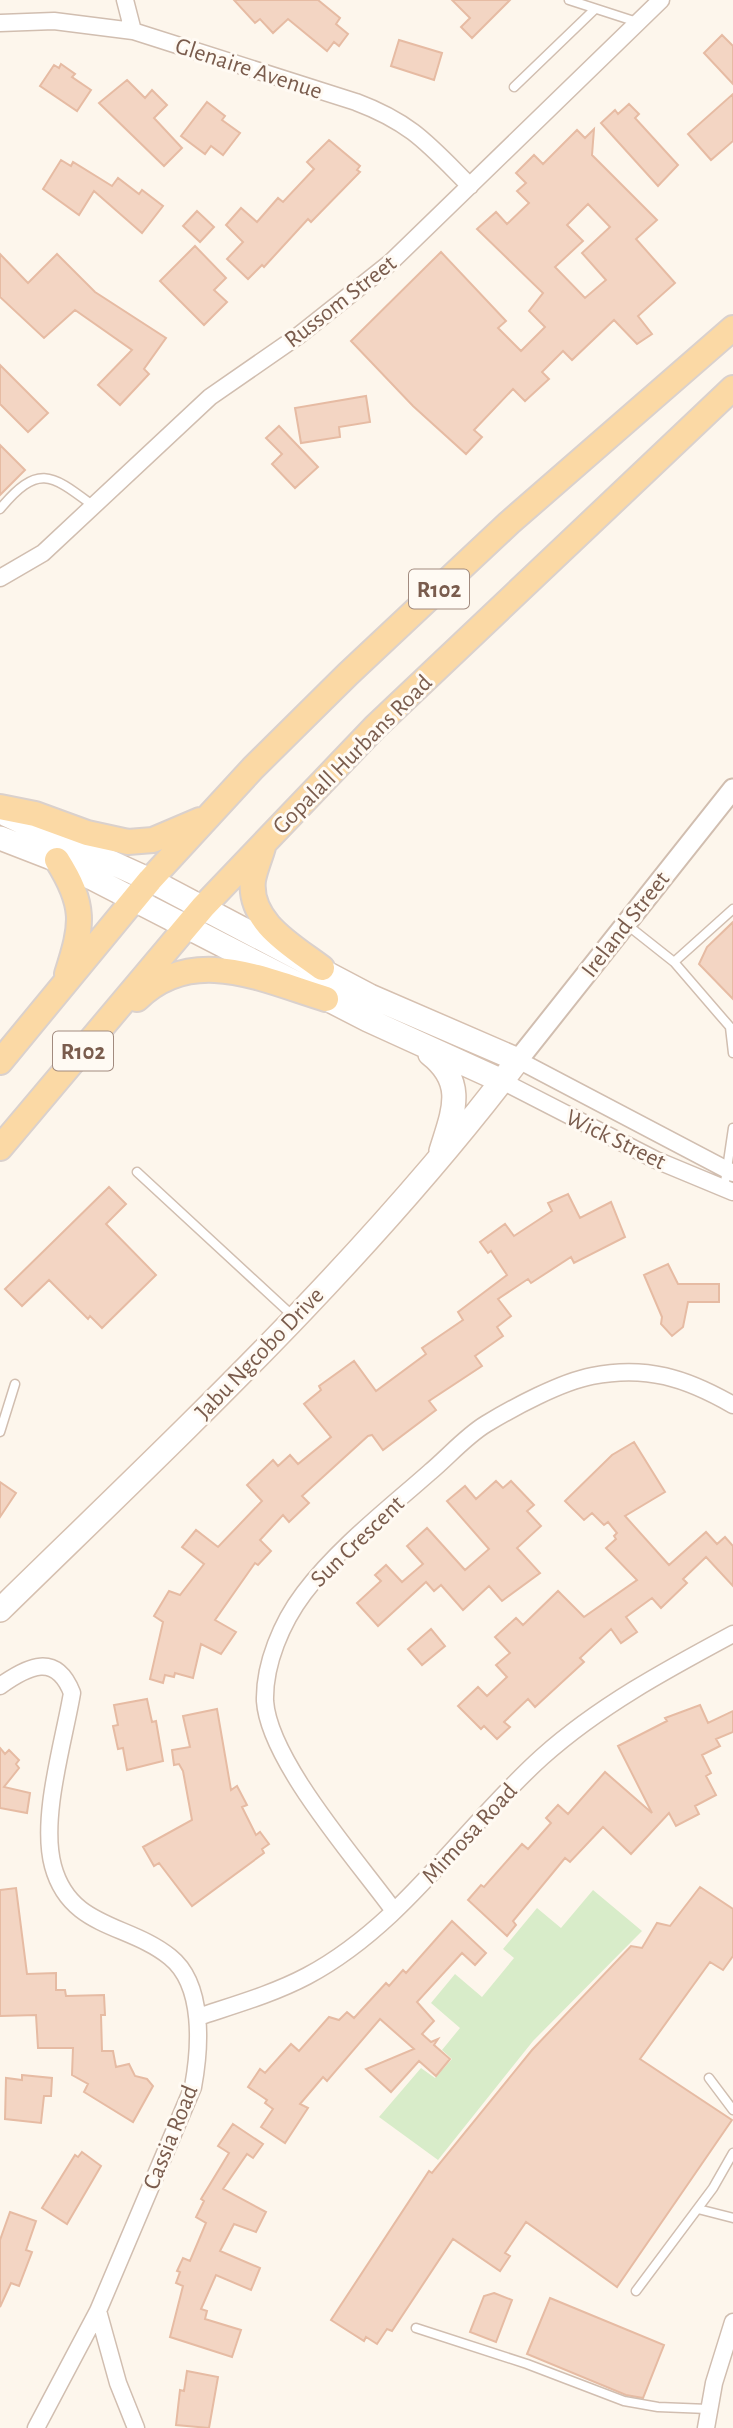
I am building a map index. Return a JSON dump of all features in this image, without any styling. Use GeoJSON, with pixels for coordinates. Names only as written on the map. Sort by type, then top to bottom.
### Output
{"type":"FeatureCollection","features":[{"type":"Feature","properties":{"kind":"main road","name":"R102"},"geometry":{"type":"LineString","coordinates":[[0,1062],[150,880],[348,674],[489,542],[733,328]]}},
{"type":"Feature","properties":{"kind":"main road","name":"Gopalall Hurbans Road"},"geometry":{"type":"LineString","coordinates":[[0,1147],[203,907],[375,727],[733,388]]}},
{"type":"Feature","properties":{"kind":"main road"},"geometry":{"type":"LineString","coordinates":[[0,809],[35,814],[87,833],[128,842],[153,840],[213,814]]}},
{"type":"Feature","properties":{"kind":"main road"},"geometry":{"type":"LineString","coordinates":[[0,809],[150,880],[322,968],[370,996],[518,1059]]}},
{"type":"Feature","properties":{"kind":"main road"},"geometry":{"type":"LineString","coordinates":[[0,838],[57,860],[326,999],[502,1081]]}},
{"type":"Feature","properties":{"kind":"main road"},"geometry":{"type":"LineString","coordinates":[[264,843],[253,881],[259,912],[271,928],[322,968]]}},
{"type":"Feature","properties":{"kind":"main road"},"geometry":{"type":"LineString","coordinates":[[57,860],[79,901],[81,920],[63,984]]}},
{"type":"Feature","properties":{"kind":"main road"},"geometry":{"type":"LineString","coordinates":[[64,1073],[152,984],[202,967],[229,969],[326,999]]}},
{"type":"Feature","properties":{"kind":"main road"},"geometry":{"type":"LineString","coordinates":[[410,1038],[447,1067],[452,1078],[455,1108],[437,1164]]}},
{"type":"Feature","properties":{"kind":"main road","name":"Jabu Ngcobo Drive"},"geometry":{"type":"LineString","coordinates":[[0,1610],[295,1317],[437,1164],[518,1059]]}},
{"type":"Feature","properties":{"kind":"street"},"geometry":{"type":"LineString","coordinates":[[125,0],[133,31]]}},
{"type":"Feature","properties":{"kind":"street","name":"Russom Street"},"geometry":{"type":"LineString","coordinates":[[0,578],[43,554],[210,397],[298,336],[390,263],[661,0]]}},
{"type":"Feature","properties":{"kind":"street","name":"Glenaire Avenue"},"geometry":{"type":"LineString","coordinates":[[0,23],[54,21],[133,31],[391,116],[420,136],[470,186]]}},
{"type":"Feature","properties":{"kind":"street","name":"Ireland Street"},"geometry":{"type":"LineString","coordinates":[[518,1059],[733,789]]}},
{"type":"Feature","properties":{"kind":"street","name":"Wick Street"},"geometry":{"type":"LineString","coordinates":[[518,1059],[731,1171]]}},
{"type":"Feature","properties":{"kind":"street","name":"Wick Street"},"geometry":{"type":"LineString","coordinates":[[502,1081],[656,1160],[729,1190]]}},
{"type":"Feature","properties":{"kind":"street","name":"Sun Crescent"},"geometry":{"type":"LineString","coordinates":[[394,1911],[293,1774],[270,1727],[265,1698],[270,1660],[304,1593],[356,1537],[485,1425],[570,1383],[610,1373],[652,1372],[694,1383],[733,1405]]}},
{"type":"Feature","properties":{"kind":"street","name":"Mimosa Road"},"geometry":{"type":"LineString","coordinates":[[198,2017],[308,1975],[363,1938],[394,1911],[480,1818],[553,1748],[641,1685],[733,1634]]}},
{"type":"Feature","properties":{"kind":"street","name":"Cassia Road"},"geometry":{"type":"LineString","coordinates":[[0,1686],[18,1672],[37,1665],[52,1668],[65,1676],[72,1693],[51,1809],[52,1864],[62,1890],[94,1920],[171,1957],[183,1973],[198,2017],[200,2049],[193,2087],[98,2311],[36,2428]]}},
{"type":"Feature","properties":{"kind":"street"},"geometry":{"type":"LineString","coordinates":[[98,2311],[118,2383],[136,2428]]}},
{"type":"Feature","properties":{"kind":"street"},"geometry":{"type":"LineString","coordinates":[[706,2428],[708,2409],[733,2322]]}},
{"type":"Feature","properties":{"kind":"lane"},"geometry":{"type":"LineString","coordinates":[[569,0],[637,22]]}},
{"type":"Feature","properties":{"kind":"lane"},"geometry":{"type":"LineString","coordinates":[[514,88],[595,9]]}},
{"type":"Feature","properties":{"kind":"lane"},"geometry":{"type":"LineString","coordinates":[[0,509],[25,484],[39,476],[54,480],[94,507]]}},
{"type":"Feature","properties":{"kind":"lane"},"geometry":{"type":"LineString","coordinates":[[674,962],[733,909]]}},
{"type":"Feature","properties":{"kind":"lane"},"geometry":{"type":"LineString","coordinates":[[626,924],[674,962],[732,1025],[733,1052]]}},
{"type":"Feature","properties":{"kind":"lane"},"geometry":{"type":"LineString","coordinates":[[729,1190],[733,1128]]}},
{"type":"Feature","properties":{"kind":"lane"},"geometry":{"type":"LineString","coordinates":[[137,1172],[295,1317]]}},
{"type":"Feature","properties":{"kind":"lane"},"geometry":{"type":"LineString","coordinates":[[0,1430],[15,1384]]}},
{"type":"Feature","properties":{"kind":"lane"},"geometry":{"type":"LineString","coordinates":[[709,2078],[733,2110]]}},
{"type":"Feature","properties":{"kind":"lane"},"geometry":{"type":"LineString","coordinates":[[636,2291],[698,2209],[733,2153]]}},
{"type":"Feature","properties":{"kind":"lane"},"geometry":{"type":"LineString","coordinates":[[698,2209],[733,2218]]}},
{"type":"Feature","properties":{"kind":"lane"},"geometry":{"type":"LineString","coordinates":[[416,2328],[527,2364],[624,2401],[657,2407],[708,2409]]}},
{"type":"Feature","properties":{"kind":"green space"},"geometry":{"type":"Polygon","coordinates":[[[593,1890],[642,1931],[533,2041],[438,2160],[379,2117],[421,2068],[435,2078],[452,2059],[442,2050],[460,2028],[431,2003],[455,1974],[482,1997],[514,1958],[503,1949],[537,1908],[561,1928],[593,1890]]]}},
{"type":"Feature","properties":{"kind":"building"},"geometry":{"type":"Polygon","coordinates":[[[234,0],[318,0],[340,18],[336,24],[348,34],[339,46],[334,42],[327,51],[288,19],[273,33],[260,19],[255,23],[234,0]]]}},
{"type":"Feature","properties":{"kind":"building"},"geometry":{"type":"Polygon","coordinates":[[[452,0],[510,0],[472,38],[461,27],[470,18],[452,0]]]}},
{"type":"Feature","properties":{"kind":"building"},"geometry":{"type":"Polygon","coordinates":[[[722,35],[733,46],[733,84],[704,53],[722,35]]]}},
{"type":"Feature","properties":{"kind":"building"},"geometry":{"type":"Polygon","coordinates":[[[399,40],[442,53],[434,80],[391,66],[399,40]]]}},
{"type":"Feature","properties":{"kind":"building"},"geometry":{"type":"Polygon","coordinates":[[[61,64],[75,74],[72,77],[91,90],[77,111],[40,86],[54,65],[59,68],[61,64]]]}},
{"type":"Feature","properties":{"kind":"building"},"geometry":{"type":"Polygon","coordinates":[[[127,80],[145,98],[152,90],[167,105],[154,118],[182,148],[164,166],[99,103],[127,80]]]}},
{"type":"Feature","properties":{"kind":"building"},"geometry":{"type":"Polygon","coordinates":[[[733,94],[733,141],[711,160],[688,134],[733,94]]]}},
{"type":"Feature","properties":{"kind":"building"},"geometry":{"type":"Polygon","coordinates":[[[207,102],[225,116],[222,120],[240,133],[223,155],[211,146],[205,154],[181,136],[207,102]]]}},
{"type":"Feature","properties":{"kind":"building"},"geometry":{"type":"Polygon","coordinates":[[[629,104],[639,114],[635,118],[678,165],[658,186],[601,123],[615,110],[618,114],[629,104]]]}},
{"type":"Feature","properties":{"kind":"building"},"geometry":{"type":"Polygon","coordinates":[[[594,129],[592,155],[657,220],[636,239],[675,283],[638,316],[652,334],[637,344],[614,320],[572,360],[563,351],[542,372],[549,379],[525,401],[513,389],[474,430],[482,437],[466,454],[413,406],[351,341],[441,252],[506,321],[498,328],[521,351],[545,327],[529,311],[543,293],[477,229],[496,212],[507,224],[529,203],[517,191],[526,183],[516,173],[534,155],[543,164],[577,130],[585,138],[594,129]],[[588,204],[567,225],[583,241],[555,267],[585,298],[606,280],[582,253],[610,227],[588,204]]]}},
{"type":"Feature","properties":{"kind":"building"},"geometry":{"type":"Polygon","coordinates":[[[329,140],[360,166],[357,170],[360,172],[311,222],[308,219],[264,267],[262,265],[248,279],[227,259],[243,242],[226,225],[241,208],[257,222],[278,198],[283,202],[314,169],[307,162],[329,140]]]}},
{"type":"Feature","properties":{"kind":"building"},"geometry":{"type":"Polygon","coordinates":[[[61,160],[71,166],[73,162],[112,186],[118,178],[139,194],[142,190],[163,206],[142,233],[94,191],[79,215],[43,189],[61,160]]]}},
{"type":"Feature","properties":{"kind":"building"},"geometry":{"type":"Polygon","coordinates":[[[197,211],[214,227],[200,242],[183,226],[197,211]]]}},
{"type":"Feature","properties":{"kind":"building"},"geometry":{"type":"Polygon","coordinates":[[[195,246],[226,278],[214,290],[227,302],[204,325],[160,281],[195,246]]]}},
{"type":"Feature","properties":{"kind":"building"},"geometry":{"type":"Polygon","coordinates":[[[0,254],[28,283],[57,254],[95,292],[166,338],[144,369],[149,374],[120,405],[98,385],[132,350],[75,310],[44,338],[0,297],[0,254]]]}},
{"type":"Feature","properties":{"kind":"building"},"geometry":{"type":"Polygon","coordinates":[[[0,365],[48,413],[28,432],[0,404],[0,365]]]}},
{"type":"Feature","properties":{"kind":"building"},"geometry":{"type":"Polygon","coordinates":[[[366,396],[370,422],[339,427],[340,437],[301,443],[295,408],[366,396]]]}},
{"type":"Feature","properties":{"kind":"building"},"geometry":{"type":"Polygon","coordinates":[[[279,426],[318,467],[295,488],[272,464],[282,454],[266,438],[279,426]]]}},
{"type":"Feature","properties":{"kind":"building"},"geometry":{"type":"Polygon","coordinates":[[[0,445],[25,470],[0,495],[0,445]]]}},
{"type":"Feature","properties":{"kind":"building"},"geometry":{"type":"Polygon","coordinates":[[[733,922],[733,999],[699,964],[707,947],[733,922]]]}},
{"type":"Feature","properties":{"kind":"building"},"geometry":{"type":"Polygon","coordinates":[[[109,1187],[126,1204],[106,1224],[156,1275],[102,1328],[90,1316],[88,1319],[49,1280],[22,1306],[5,1289],[109,1187]]]}},
{"type":"Feature","properties":{"kind":"building"},"geometry":{"type":"Polygon","coordinates":[[[568,1194],[580,1218],[611,1202],[625,1237],[574,1263],[571,1257],[531,1283],[528,1279],[498,1299],[511,1316],[497,1327],[503,1336],[475,1356],[482,1366],[429,1401],[436,1410],[383,1450],[372,1435],[368,1436],[302,1496],[309,1503],[289,1522],[283,1515],[260,1540],[271,1551],[258,1565],[255,1563],[215,1620],[236,1632],[221,1654],[201,1644],[193,1678],[175,1673],[174,1677],[165,1675],[163,1683],[150,1679],[163,1622],[154,1616],[169,1591],[180,1595],[204,1564],[182,1547],[196,1530],[218,1547],[262,1501],[247,1485],[273,1460],[278,1466],[290,1455],[298,1464],[331,1437],[304,1404],[321,1390],[319,1386],[354,1361],[376,1391],[426,1354],[422,1348],[463,1320],[458,1312],[507,1275],[491,1251],[488,1253],[480,1242],[505,1224],[514,1236],[552,1211],[548,1203],[568,1194]]]}},
{"type":"Feature","properties":{"kind":"building"},"geometry":{"type":"Polygon","coordinates":[[[668,1264],[678,1284],[719,1284],[719,1302],[688,1302],[683,1327],[672,1336],[661,1324],[662,1317],[644,1275],[668,1264]]]}},
{"type":"Feature","properties":{"kind":"building"},"geometry":{"type":"Polygon","coordinates":[[[634,1442],[665,1492],[625,1516],[669,1565],[706,1532],[717,1544],[725,1537],[733,1546],[733,1586],[706,1557],[683,1579],[687,1583],[661,1608],[652,1598],[626,1617],[637,1632],[621,1643],[611,1629],[580,1658],[584,1662],[535,1707],[528,1699],[504,1722],[510,1727],[497,1739],[484,1726],[481,1729],[458,1706],[478,1687],[487,1696],[507,1677],[496,1665],[510,1653],[495,1637],[516,1618],[523,1625],[558,1591],[584,1617],[637,1580],[606,1548],[616,1539],[614,1536],[617,1533],[608,1522],[604,1525],[592,1513],[584,1520],[565,1501],[612,1455],[634,1442]]]}},
{"type":"Feature","properties":{"kind":"building"},"geometry":{"type":"Polygon","coordinates":[[[496,1481],[503,1488],[511,1481],[534,1505],[527,1511],[541,1526],[517,1548],[540,1573],[502,1601],[489,1586],[463,1610],[441,1585],[434,1591],[426,1582],[378,1626],[357,1603],[381,1581],[375,1575],[386,1565],[402,1582],[423,1564],[407,1546],[427,1528],[465,1570],[489,1549],[447,1501],[465,1486],[476,1499],[496,1481]]]}},
{"type":"Feature","properties":{"kind":"building"},"geometry":{"type":"Polygon","coordinates":[[[0,1482],[16,1493],[0,1517],[0,1482]]]}},
{"type":"Feature","properties":{"kind":"building"},"geometry":{"type":"Polygon","coordinates":[[[431,1629],[445,1646],[422,1665],[408,1649],[431,1629]]]}},
{"type":"Feature","properties":{"kind":"building"},"geometry":{"type":"Polygon","coordinates":[[[147,1699],[152,1722],[156,1721],[163,1761],[127,1770],[123,1748],[118,1749],[113,1726],[118,1725],[114,1705],[147,1699]]]}},
{"type":"Feature","properties":{"kind":"building"},"geometry":{"type":"Polygon","coordinates":[[[700,1705],[708,1723],[733,1711],[733,1732],[716,1739],[720,1746],[702,1755],[711,1773],[706,1776],[716,1795],[695,1806],[699,1814],[676,1826],[669,1813],[631,1854],[603,1827],[570,1862],[565,1858],[513,1921],[516,1925],[507,1936],[468,1900],[481,1885],[484,1887],[522,1844],[528,1849],[551,1823],[546,1818],[558,1805],[568,1814],[605,1772],[652,1813],[618,1746],[667,1721],[665,1718],[700,1705]]]}},
{"type":"Feature","properties":{"kind":"building"},"geometry":{"type":"Polygon","coordinates":[[[217,1709],[231,1790],[237,1786],[247,1805],[242,1807],[256,1835],[260,1832],[269,1844],[262,1849],[264,1853],[192,1906],[159,1863],[154,1866],[143,1847],[192,1820],[183,1771],[179,1764],[174,1765],[172,1750],[190,1747],[183,1716],[217,1709]]]}},
{"type":"Feature","properties":{"kind":"building"},"geometry":{"type":"Polygon","coordinates":[[[0,1748],[5,1754],[9,1750],[19,1760],[16,1764],[19,1768],[4,1787],[30,1793],[27,1813],[0,1808],[0,1748]]]}},
{"type":"Feature","properties":{"kind":"building"},"geometry":{"type":"Polygon","coordinates":[[[700,1887],[733,1909],[733,1956],[723,1970],[710,1962],[640,2059],[732,2120],[617,2287],[526,2222],[505,2253],[510,2256],[500,2271],[453,2239],[392,2331],[387,2329],[377,2344],[366,2337],[364,2341],[331,2320],[429,2171],[432,2173],[532,2050],[631,1946],[642,1948],[657,1923],[670,1926],[700,1887]]]}},
{"type":"Feature","properties":{"kind":"building"},"geometry":{"type":"Polygon","coordinates":[[[16,1888],[27,1974],[56,1973],[56,1990],[65,1990],[66,1996],[104,1995],[105,2015],[101,2015],[102,2051],[113,2051],[116,2067],[129,2064],[135,2076],[147,2079],[153,2086],[133,2122],[84,2092],[88,2084],[72,2075],[73,2048],[38,2048],[36,2015],[0,2016],[0,1890],[16,1888]]]}},
{"type":"Feature","properties":{"kind":"building"},"geometry":{"type":"Polygon","coordinates":[[[452,1921],[486,1953],[475,1965],[462,1953],[417,2002],[434,2021],[422,2034],[431,2042],[438,2039],[434,2045],[450,2059],[436,2076],[419,2061],[391,2092],[366,2069],[414,2049],[380,2019],[327,2081],[323,2077],[300,2104],[308,2108],[285,2143],[261,2127],[273,2109],[265,2103],[267,2100],[248,2087],[260,2069],[265,2073],[291,2044],[299,2051],[329,2017],[339,2020],[347,2012],[354,2018],[386,1983],[389,1986],[403,1970],[406,1973],[452,1921]]]}},
{"type":"Feature","properties":{"kind":"building"},"geometry":{"type":"Polygon","coordinates":[[[22,2075],[52,2078],[51,2096],[44,2096],[41,2123],[5,2119],[6,2078],[22,2080],[22,2075]]]}},
{"type":"Feature","properties":{"kind":"building"},"geometry":{"type":"Polygon","coordinates":[[[233,2124],[263,2144],[253,2158],[247,2154],[223,2189],[266,2212],[256,2232],[234,2224],[220,2251],[260,2268],[251,2290],[216,2275],[201,2309],[207,2311],[205,2319],[241,2330],[232,2357],[170,2337],[183,2286],[176,2283],[180,2272],[177,2271],[183,2258],[190,2261],[206,2223],[196,2217],[204,2201],[201,2199],[229,2153],[218,2146],[233,2124]]]}},
{"type":"Feature","properties":{"kind":"building"},"geometry":{"type":"Polygon","coordinates":[[[82,2152],[101,2166],[67,2224],[42,2208],[75,2155],[78,2157],[82,2152]]]}},
{"type":"Feature","properties":{"kind":"building"},"geometry":{"type":"Polygon","coordinates":[[[10,2212],[36,2221],[26,2250],[32,2252],[19,2286],[11,2283],[0,2307],[0,2240],[10,2212]]]}},
{"type":"Feature","properties":{"kind":"building"},"geometry":{"type":"Polygon","coordinates":[[[494,2293],[512,2300],[496,2342],[470,2332],[484,2296],[494,2293]]]}},
{"type":"Feature","properties":{"kind":"building"},"geometry":{"type":"Polygon","coordinates":[[[550,2298],[664,2345],[643,2398],[626,2395],[527,2354],[550,2298]]]}},
{"type":"Feature","properties":{"kind":"building"},"geometry":{"type":"Polygon","coordinates":[[[187,2371],[218,2377],[209,2428],[176,2425],[180,2390],[184,2391],[187,2371]]]}}]}
